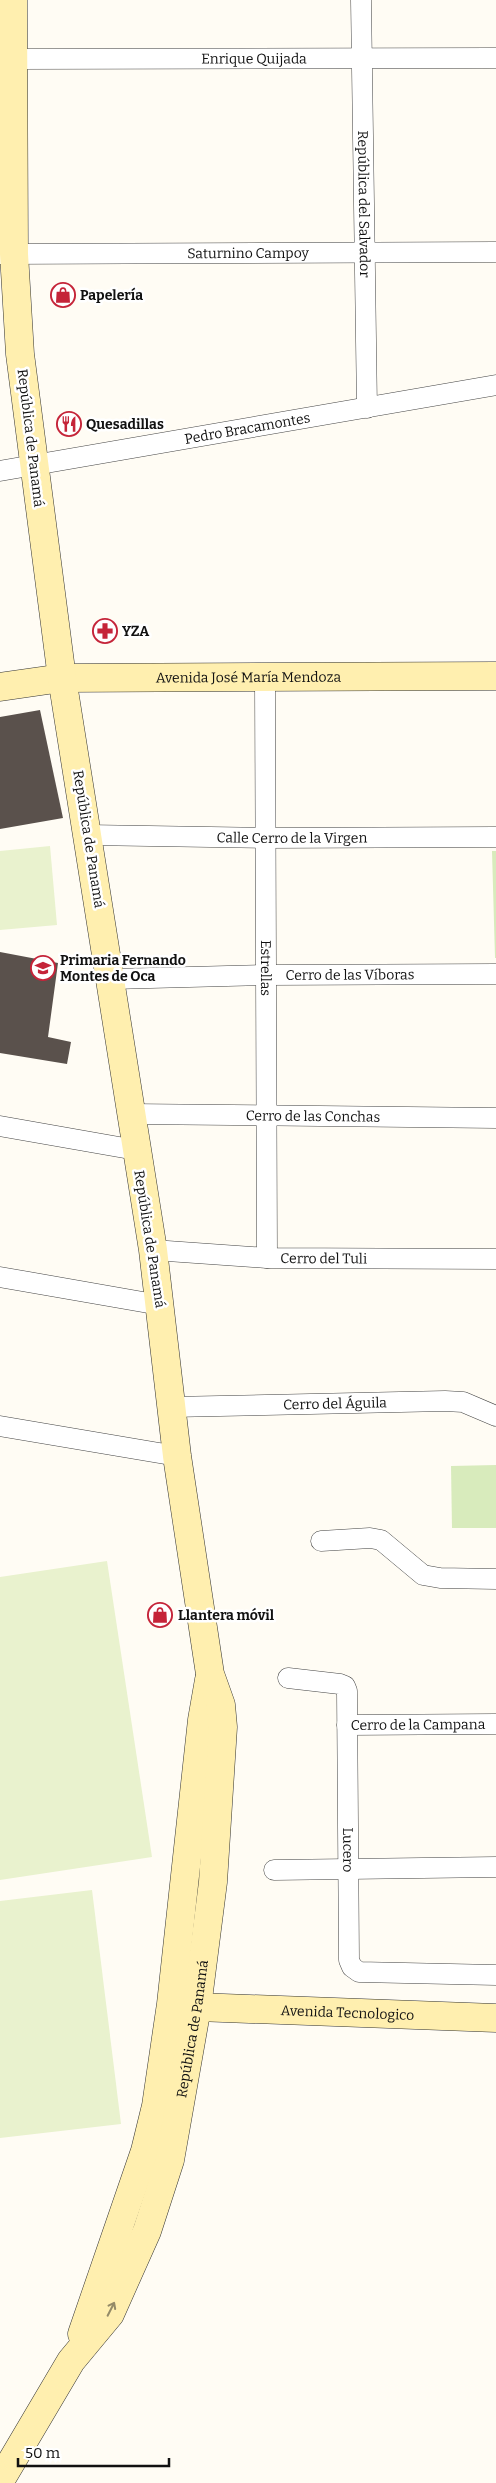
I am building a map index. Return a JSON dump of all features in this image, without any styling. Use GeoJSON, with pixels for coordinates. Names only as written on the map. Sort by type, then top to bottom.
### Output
{"type":"FeatureCollection","features":[{"type":"Feature","properties":{"kind":"main road","name":"República de Panamá"},"geometry":{"type":"LineString","coordinates":[[0,2481],[71,2361],[110,2314],[147,2231],[170,2160],[197,2007],[213,1882],[223,1727],[221,1705],[210,1674],[177,1456],[153,1250],[136,1150],[112,979],[62,678],[7,254],[14,59],[13,0]]}},
{"type":"Feature","properties":{"kind":"main road","name":"Avenida José María Mendoza"},"geometry":{"type":"LineString","coordinates":[[0,687],[62,678],[496,676]]}},
{"type":"Feature","properties":{"kind":"main road","name":"República de Panamá"},"geometry":{"type":"LineString","coordinates":[[71,2361],[145,2151],[156,2106],[173,1986],[202,1720],[210,1674]]}},
{"type":"Feature","properties":{"kind":"main road"},"geometry":{"type":"LineString","coordinates":[[197,2007],[189,1999],[186,1989],[211,1776],[210,1753],[202,1720]]}},
{"type":"Feature","properties":{"kind":"main road"},"geometry":{"type":"LineString","coordinates":[[112,2249],[127,2229],[151,2174],[167,2107],[182,2019],[189,2009],[197,2007]]}},
{"type":"Feature","properties":{"kind":"main road","name":"Avenida Tecnologico"},"geometry":{"type":"LineString","coordinates":[[197,2007],[496,2018]]}},
{"type":"Feature","properties":{"kind":"street","name":"República del Salvador"},"geometry":{"type":"LineString","coordinates":[[361,0],[363,252],[367,408]]}},
{"type":"Feature","properties":{"kind":"street","name":"Enrique Quijada"},"geometry":{"type":"LineString","coordinates":[[14,59],[496,58]]}},
{"type":"Feature","properties":{"kind":"street","name":"Saturnino Campoy"},"geometry":{"type":"LineString","coordinates":[[7,254],[496,252]]}},
{"type":"Feature","properties":{"kind":"street","name":"Pedro Bracamontes"},"geometry":{"type":"LineString","coordinates":[[0,471],[496,385]]}},
{"type":"Feature","properties":{"kind":"street","name":"Estrellas"},"geometry":{"type":"LineString","coordinates":[[265,678],[264,838],[267,1258]]}},
{"type":"Feature","properties":{"kind":"street","name":"Calle Cerro de la Virgen"},"geometry":{"type":"LineString","coordinates":[[88,834],[264,838],[496,837]]}},
{"type":"Feature","properties":{"kind":"street","name":"Cerro de las Víboras"},"geometry":{"type":"LineString","coordinates":[[112,979],[266,975],[496,974]]}},
{"type":"Feature","properties":{"kind":"street","name":"Cerro de las Conchas"},"geometry":{"type":"LineString","coordinates":[[132,1114],[266,1117],[496,1118]]}},
{"type":"Feature","properties":{"kind":"street"},"geometry":{"type":"LineString","coordinates":[[0,1126],[136,1150]]}},
{"type":"Feature","properties":{"kind":"street","name":"Cerro del Tuli"},"geometry":{"type":"LineString","coordinates":[[153,1250],[267,1258],[496,1259]]}},
{"type":"Feature","properties":{"kind":"street"},"geometry":{"type":"LineString","coordinates":[[0,1277],[160,1305]]}},
{"type":"Feature","properties":{"kind":"street","name":"Cerro del Águila"},"geometry":{"type":"LineString","coordinates":[[171,1407],[445,1400],[463,1402],[496,1416]]}},
{"type":"Feature","properties":{"kind":"street"},"geometry":{"type":"LineString","coordinates":[[0,1426],[177,1456]]}},
{"type":"Feature","properties":{"kind":"street"},"geometry":{"type":"LineString","coordinates":[[321,1541],[370,1538],[381,1540],[422,1575],[440,1578],[496,1579]]}},
{"type":"Feature","properties":{"kind":"street","name":"Cerro de la Campana"},"geometry":{"type":"LineString","coordinates":[[288,1678],[344,1686],[348,1691],[347,1725],[496,1724]]}},
{"type":"Feature","properties":{"kind":"street","name":"Lucero"},"geometry":{"type":"LineString","coordinates":[[347,1725],[349,1960],[352,1968],[359,1972],[496,1975]]}},
{"type":"Feature","properties":{"kind":"street"},"geometry":{"type":"LineString","coordinates":[[274,1870],[496,1867]]}},
{"type":"Feature","properties":{"kind":"green space"},"geometry":{"type":"Polygon","coordinates":[[[50,846],[57,925],[0,930],[0,851],[50,846]]]}},
{"type":"Feature","properties":{"kind":"green space"},"geometry":{"type":"Polygon","coordinates":[[[492,851],[496,851],[496,958],[495,958],[492,851]]]}},
{"type":"Feature","properties":{"kind":"green space"},"geometry":{"type":"Polygon","coordinates":[[[496,1465],[496,1528],[452,1528],[451,1466],[496,1465]]]}},
{"type":"Feature","properties":{"kind":"green space"},"geometry":{"type":"Polygon","coordinates":[[[107,1561],[152,1857],[0,1880],[0,1577],[107,1561]]]}},
{"type":"Feature","properties":{"kind":"green space"},"geometry":{"type":"Polygon","coordinates":[[[92,1890],[121,2124],[0,2138],[0,1901],[92,1890]]]}},
{"type":"Feature","properties":{"kind":"building"},"geometry":{"type":"Polygon","coordinates":[[[40,710],[63,818],[0,829],[0,717],[40,710]]]}},
{"type":"Feature","properties":{"kind":"building"},"geometry":{"type":"Polygon","coordinates":[[[0,952],[58,963],[48,1037],[71,1042],[67,1064],[0,1053],[0,952]]]}},
{"type":"Feature","properties":{"kind":"place","name":"Papelería"},"geometry":{"type":"Point","coordinates":[63,295]}},
{"type":"Feature","properties":{"kind":"place","name":"Quesadillas"},"geometry":{"type":"Point","coordinates":[69,424]}},
{"type":"Feature","properties":{"kind":"place","name":"YZA"},"geometry":{"type":"Point","coordinates":[105,631]}},
{"type":"Feature","properties":{"kind":"place","name":"Primaria Fernando Montes de Oca"},"geometry":{"type":"Point","coordinates":[43,968]}},
{"type":"Feature","properties":{"kind":"place","name":"Llantera móvil"},"geometry":{"type":"Point","coordinates":[160,1615]}}]}
